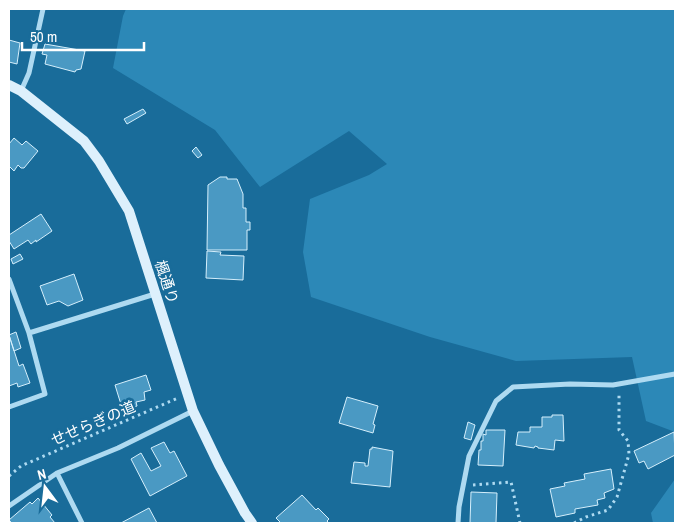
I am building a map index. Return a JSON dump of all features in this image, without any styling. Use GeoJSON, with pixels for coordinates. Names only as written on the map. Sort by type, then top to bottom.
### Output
{"type":"FeatureCollection","features":[{"type":"Feature","properties":{"kind":"street"},"geometry":{"type":"LineString","coordinates":[[21,91],[29,73],[44,9]]}},
{"type":"Feature","properties":{"kind":"street","name":"楓通り"},"geometry":{"type":"LineString","coordinates":[[9,85],[21,91],[84,141],[99,161],[129,212],[193,411],[228,481],[252,523]]}},
{"type":"Feature","properties":{"kind":"street"},"geometry":{"type":"LineString","coordinates":[[9,279],[29,333],[44,394],[9,407]]}},
{"type":"Feature","properties":{"kind":"street"},"geometry":{"type":"LineString","coordinates":[[29,333],[155,294]]}},
{"type":"Feature","properties":{"kind":"street"},"geometry":{"type":"LineString","coordinates":[[458,523],[458,507],[469,456],[496,401],[514,388],[570,384],[613,385],[675,374]]}},
{"type":"Feature","properties":{"kind":"street"},"geometry":{"type":"LineString","coordinates":[[9,506],[57,472],[118,448],[193,411]]}},
{"type":"Feature","properties":{"kind":"street"},"geometry":{"type":"LineString","coordinates":[[57,472],[82,523]]}},
{"type":"Feature","properties":{"kind":"path"},"geometry":{"type":"LineString","coordinates":[[574,523],[608,510],[617,497],[622,480],[629,454],[628,441],[619,430],[619,392],[613,385]]}},
{"type":"Feature","properties":{"kind":"path","name":"せせらぎの道"},"geometry":{"type":"LineString","coordinates":[[9,476],[21,466],[188,394]]}},
{"type":"Feature","properties":{"kind":"path"},"geometry":{"type":"LineString","coordinates":[[464,486],[511,482],[520,523]]}},
{"type":"Feature","properties":{"kind":"shaded area"},"geometry":{"type":"Polygon","coordinates":[[[126,9],[675,9],[675,432],[646,421],[632,357],[516,361],[430,337],[311,297],[303,252],[310,199],[369,175],[387,164],[349,131],[260,187],[215,130],[113,68],[126,9]]]}},
{"type":"Feature","properties":{"kind":"shaded area"},"geometry":{"type":"Polygon","coordinates":[[[675,479],[675,523],[653,523],[651,513],[675,479]]]}},
{"type":"Feature","properties":{"kind":"building"},"geometry":{"type":"Polygon","coordinates":[[[9,40],[20,43],[17,64],[9,62],[9,40]]]}},
{"type":"Feature","properties":{"kind":"building"},"geometry":{"type":"Polygon","coordinates":[[[45,44],[85,51],[81,69],[75,72],[45,64],[47,55],[42,54],[45,44]]]}},
{"type":"Feature","properties":{"kind":"building"},"geometry":{"type":"Polygon","coordinates":[[[143,109],[146,113],[127,124],[124,119],[143,109]]]}},
{"type":"Feature","properties":{"kind":"building"},"geometry":{"type":"Polygon","coordinates":[[[14,138],[22,145],[26,141],[38,151],[24,168],[18,165],[14,171],[9,166],[9,144],[14,138]]]}},
{"type":"Feature","properties":{"kind":"building"},"geometry":{"type":"Polygon","coordinates":[[[196,147],[202,155],[198,158],[192,151],[196,147]]]}},
{"type":"Feature","properties":{"kind":"building"},"geometry":{"type":"Polygon","coordinates":[[[220,177],[237,179],[243,194],[246,222],[250,222],[250,230],[247,230],[247,250],[207,250],[208,185],[220,177]]]}},
{"type":"Feature","properties":{"kind":"building"},"geometry":{"type":"Polygon","coordinates":[[[41,214],[52,231],[36,242],[36,240],[31,244],[28,240],[14,249],[9,241],[9,235],[41,214]]]}},
{"type":"Feature","properties":{"kind":"building"},"geometry":{"type":"Polygon","coordinates":[[[207,251],[221,252],[220,255],[244,256],[243,280],[206,278],[207,251]]]}},
{"type":"Feature","properties":{"kind":"building"},"geometry":{"type":"Polygon","coordinates":[[[20,254],[23,259],[13,264],[11,259],[20,254]]]}},
{"type":"Feature","properties":{"kind":"building"},"geometry":{"type":"Polygon","coordinates":[[[74,274],[83,300],[68,306],[59,301],[47,305],[40,286],[74,274]]]}},
{"type":"Feature","properties":{"kind":"building"},"geometry":{"type":"Polygon","coordinates":[[[16,332],[21,348],[14,351],[9,335],[16,332]]]}},
{"type":"Feature","properties":{"kind":"building"},"geometry":{"type":"Polygon","coordinates":[[[9,335],[19,366],[23,364],[30,383],[18,387],[17,383],[9,386],[9,335]]]}},
{"type":"Feature","properties":{"kind":"building"},"geometry":{"type":"Polygon","coordinates":[[[146,375],[151,390],[144,392],[145,400],[136,402],[137,406],[123,411],[115,385],[146,375]]]}},
{"type":"Feature","properties":{"kind":"building"},"geometry":{"type":"Polygon","coordinates":[[[347,397],[378,406],[373,424],[375,425],[373,433],[339,423],[347,397]]]}},
{"type":"Feature","properties":{"kind":"building"},"geometry":{"type":"Polygon","coordinates":[[[552,415],[563,415],[564,441],[555,440],[554,450],[516,445],[518,432],[530,432],[530,427],[542,427],[542,417],[552,417],[552,415]]]}},
{"type":"Feature","properties":{"kind":"building"},"geometry":{"type":"Polygon","coordinates":[[[468,422],[475,425],[471,440],[464,438],[468,422]]]}},
{"type":"Feature","properties":{"kind":"building"},"geometry":{"type":"Polygon","coordinates":[[[486,430],[505,430],[503,466],[478,465],[481,441],[483,441],[483,434],[486,435],[486,430]]]}},
{"type":"Feature","properties":{"kind":"building"},"geometry":{"type":"Polygon","coordinates":[[[674,432],[675,455],[648,469],[644,461],[639,463],[634,451],[674,432]]]}},
{"type":"Feature","properties":{"kind":"building"},"geometry":{"type":"Polygon","coordinates":[[[164,442],[170,453],[174,451],[187,476],[150,496],[131,459],[141,453],[151,471],[161,466],[151,448],[164,442]]]}},
{"type":"Feature","properties":{"kind":"building"},"geometry":{"type":"Polygon","coordinates":[[[372,447],[393,451],[390,487],[351,483],[354,462],[365,463],[365,466],[368,466],[370,449],[372,447]]]}},
{"type":"Feature","properties":{"kind":"building"},"geometry":{"type":"Polygon","coordinates":[[[611,469],[614,489],[604,493],[605,498],[597,500],[598,505],[575,509],[575,513],[556,517],[550,489],[565,486],[564,483],[585,479],[584,474],[611,469]]]}},
{"type":"Feature","properties":{"kind":"building"},"geometry":{"type":"Polygon","coordinates":[[[471,492],[497,493],[496,523],[470,523],[471,492]]]}},
{"type":"Feature","properties":{"kind":"building"},"geometry":{"type":"Polygon","coordinates":[[[302,495],[316,510],[318,508],[329,519],[327,521],[329,523],[281,523],[276,518],[302,495]]]}},
{"type":"Feature","properties":{"kind":"building"},"geometry":{"type":"Polygon","coordinates":[[[38,498],[52,515],[50,517],[55,523],[12,523],[9,520],[30,502],[32,504],[38,498]]]}},
{"type":"Feature","properties":{"kind":"building"},"geometry":{"type":"Polygon","coordinates":[[[149,508],[157,523],[121,523],[149,508]]]}}]}
